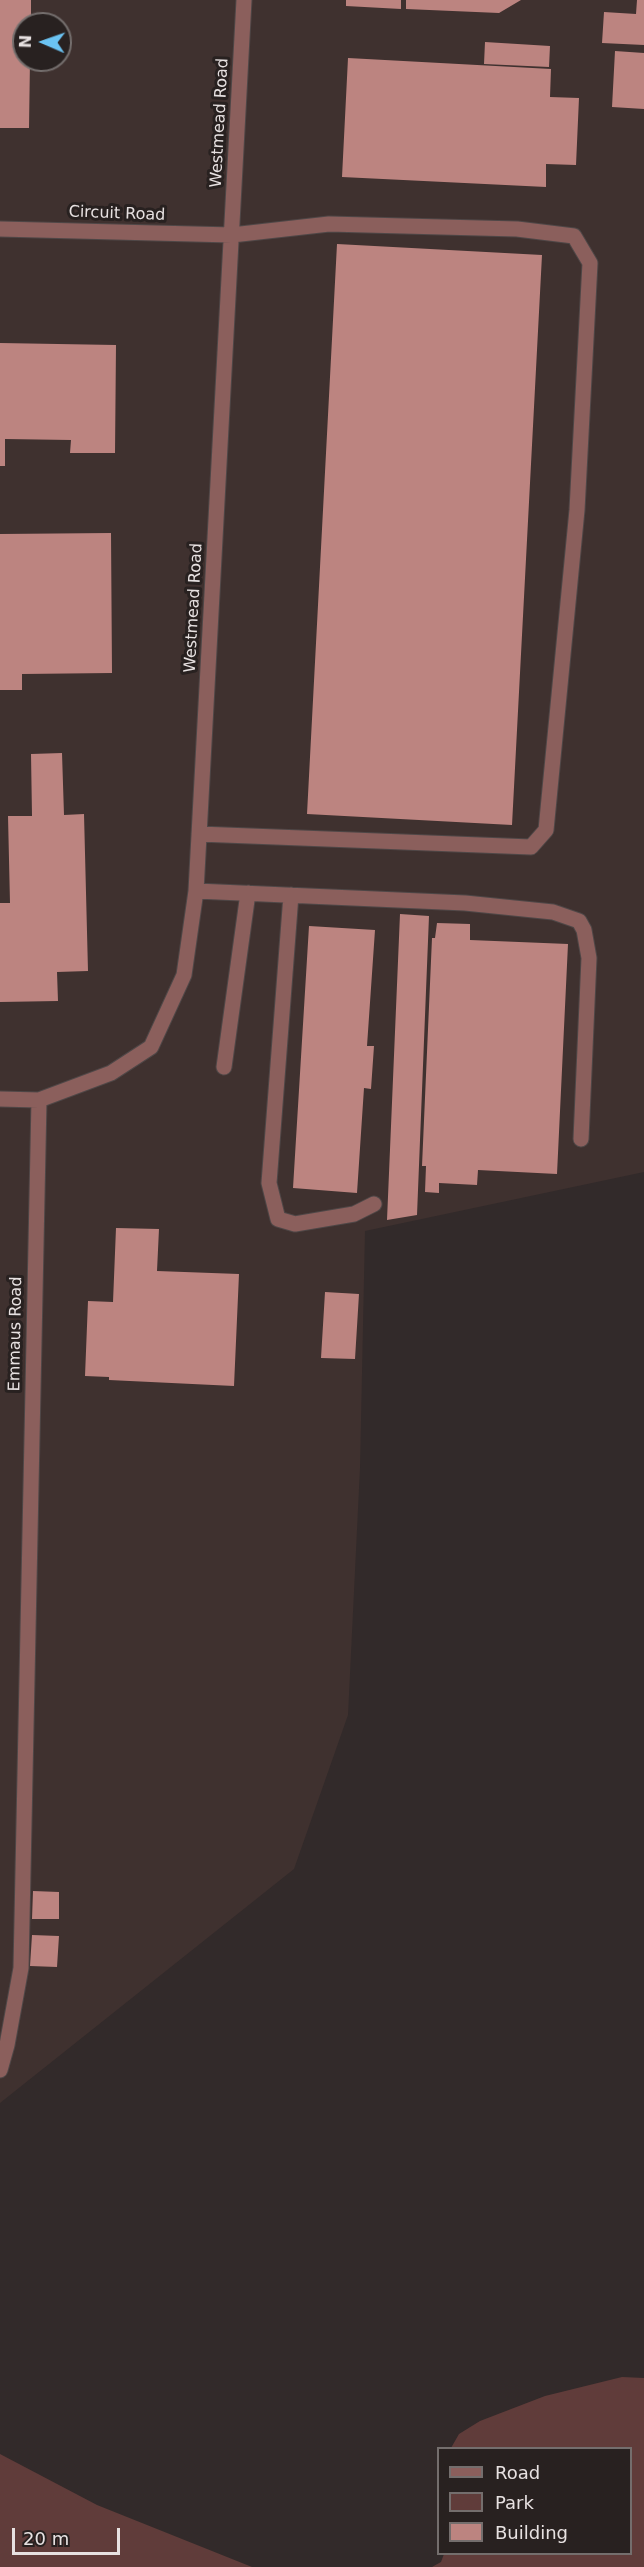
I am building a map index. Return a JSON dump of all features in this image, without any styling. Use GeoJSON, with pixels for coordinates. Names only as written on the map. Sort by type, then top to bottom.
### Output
{"type":"FeatureCollection","features":[{"type":"Feature","properties":{"kind":"street","name":"Westmead Road"},"geometry":{"type":"LineString","coordinates":[[0,1099],[39,1100],[111,1073],[151,1047],[184,975],[196,891],[200,834],[243,0]]}},
{"type":"Feature","properties":{"kind":"street","name":"Circuit Road"},"geometry":{"type":"LineString","coordinates":[[0,229],[232,235],[329,224],[517,229],[574,237],[590,263],[577,510],[546,830],[531,847],[200,834]]}},
{"type":"Feature","properties":{"kind":"street"},"geometry":{"type":"LineString","coordinates":[[196,891],[465,903],[553,912],[579,921],[584,930],[589,958],[581,1139]]}},
{"type":"Feature","properties":{"kind":"street"},"geometry":{"type":"LineString","coordinates":[[224,1067],[248,893]]}},
{"type":"Feature","properties":{"kind":"street"},"geometry":{"type":"LineString","coordinates":[[291,895],[269,1183],[278,1219],[296,1224],[354,1214],[374,1204]]}},
{"type":"Feature","properties":{"kind":"street","name":"Emmaus Road"},"geometry":{"type":"LineString","coordinates":[[0,2070],[7,2045],[21,1968],[39,1100]]}},
{"type":"Feature","properties":{"kind":"shaded area"},"geometry":{"type":"Polygon","coordinates":[[[0,0],[644,0],[644,1172],[365,1231],[360,1468],[348,1715],[294,1869],[0,2103],[0,0]]]}},
{"type":"Feature","properties":{"kind":"green space"},"geometry":{"type":"Polygon","coordinates":[[[622,2377],[644,2378],[644,2567],[432,2567],[441,2562],[444,2555],[632,2555],[632,2447],[452,2447],[459,2434],[480,2421],[545,2396],[622,2377]]]}},
{"type":"Feature","properties":{"kind":"green space"},"geometry":{"type":"Polygon","coordinates":[[[0,2454],[97,2505],[252,2567],[0,2567],[0,2454]]]}},
{"type":"Feature","properties":{"kind":"building"},"geometry":{"type":"Polygon","coordinates":[[[0,0],[31,0],[31,12],[12,12],[12,72],[30,72],[29,128],[0,128],[0,0]]]}},
{"type":"Feature","properties":{"kind":"building"},"geometry":{"type":"Polygon","coordinates":[[[346,0],[401,0],[401,9],[346,6],[346,0]]]}},
{"type":"Feature","properties":{"kind":"building"},"geometry":{"type":"Polygon","coordinates":[[[406,0],[521,0],[499,13],[406,9],[406,0]]]}},
{"type":"Feature","properties":{"kind":"building"},"geometry":{"type":"Polygon","coordinates":[[[637,0],[644,0],[644,45],[602,43],[604,12],[636,14],[637,0]]]}},
{"type":"Feature","properties":{"kind":"building"},"geometry":{"type":"Polygon","coordinates":[[[485,42],[550,46],[549,67],[484,64],[485,42]]]}},
{"type":"Feature","properties":{"kind":"building"},"geometry":{"type":"Polygon","coordinates":[[[615,51],[644,53],[644,109],[612,107],[615,51]]]}},
{"type":"Feature","properties":{"kind":"building"},"geometry":{"type":"Polygon","coordinates":[[[348,58],[551,69],[550,97],[579,98],[576,165],[546,164],[546,187],[342,177],[348,58]]]}},
{"type":"Feature","properties":{"kind":"building"},"geometry":{"type":"Polygon","coordinates":[[[337,244],[542,255],[512,825],[307,814],[337,244]]]}},
{"type":"Feature","properties":{"kind":"building"},"geometry":{"type":"Polygon","coordinates":[[[0,343],[116,345],[115,453],[70,453],[71,440],[5,439],[5,466],[0,466],[0,343]]]}},
{"type":"Feature","properties":{"kind":"building"},"geometry":{"type":"Polygon","coordinates":[[[111,533],[112,673],[22,674],[22,690],[0,690],[0,534],[111,533]]]}},
{"type":"Feature","properties":{"kind":"building"},"geometry":{"type":"Polygon","coordinates":[[[62,753],[64,815],[84,814],[88,971],[57,972],[58,1001],[0,1002],[0,903],[10,903],[8,816],[32,816],[31,754],[62,753]]]}},
{"type":"Feature","properties":{"kind":"building"},"geometry":{"type":"Polygon","coordinates":[[[400,914],[429,916],[417,1215],[387,1220],[400,914]]]}},
{"type":"Feature","properties":{"kind":"building"},"geometry":{"type":"Polygon","coordinates":[[[437,923],[470,924],[470,940],[568,944],[557,1174],[478,1170],[477,1185],[439,1183],[439,1193],[425,1192],[426,1166],[422,1166],[432,938],[435,938],[437,923]]]}},
{"type":"Feature","properties":{"kind":"building"},"geometry":{"type":"Polygon","coordinates":[[[309,926],[375,930],[367,1046],[374,1046],[371,1089],[364,1088],[357,1193],[293,1188],[309,926]]]}},
{"type":"Feature","properties":{"kind":"building"},"geometry":{"type":"Polygon","coordinates":[[[116,1228],[159,1229],[157,1271],[239,1274],[234,1386],[109,1380],[109,1377],[85,1376],[88,1301],[113,1302],[116,1228]]]}},
{"type":"Feature","properties":{"kind":"building"},"geometry":{"type":"Polygon","coordinates":[[[325,1292],[359,1294],[355,1359],[321,1358],[325,1292]]]}},
{"type":"Feature","properties":{"kind":"building"},"geometry":{"type":"Polygon","coordinates":[[[33,1891],[59,1892],[59,1919],[32,1919],[33,1891]]]}},
{"type":"Feature","properties":{"kind":"building"},"geometry":{"type":"Polygon","coordinates":[[[32,1935],[59,1936],[57,1967],[30,1966],[32,1935]]]}}]}
